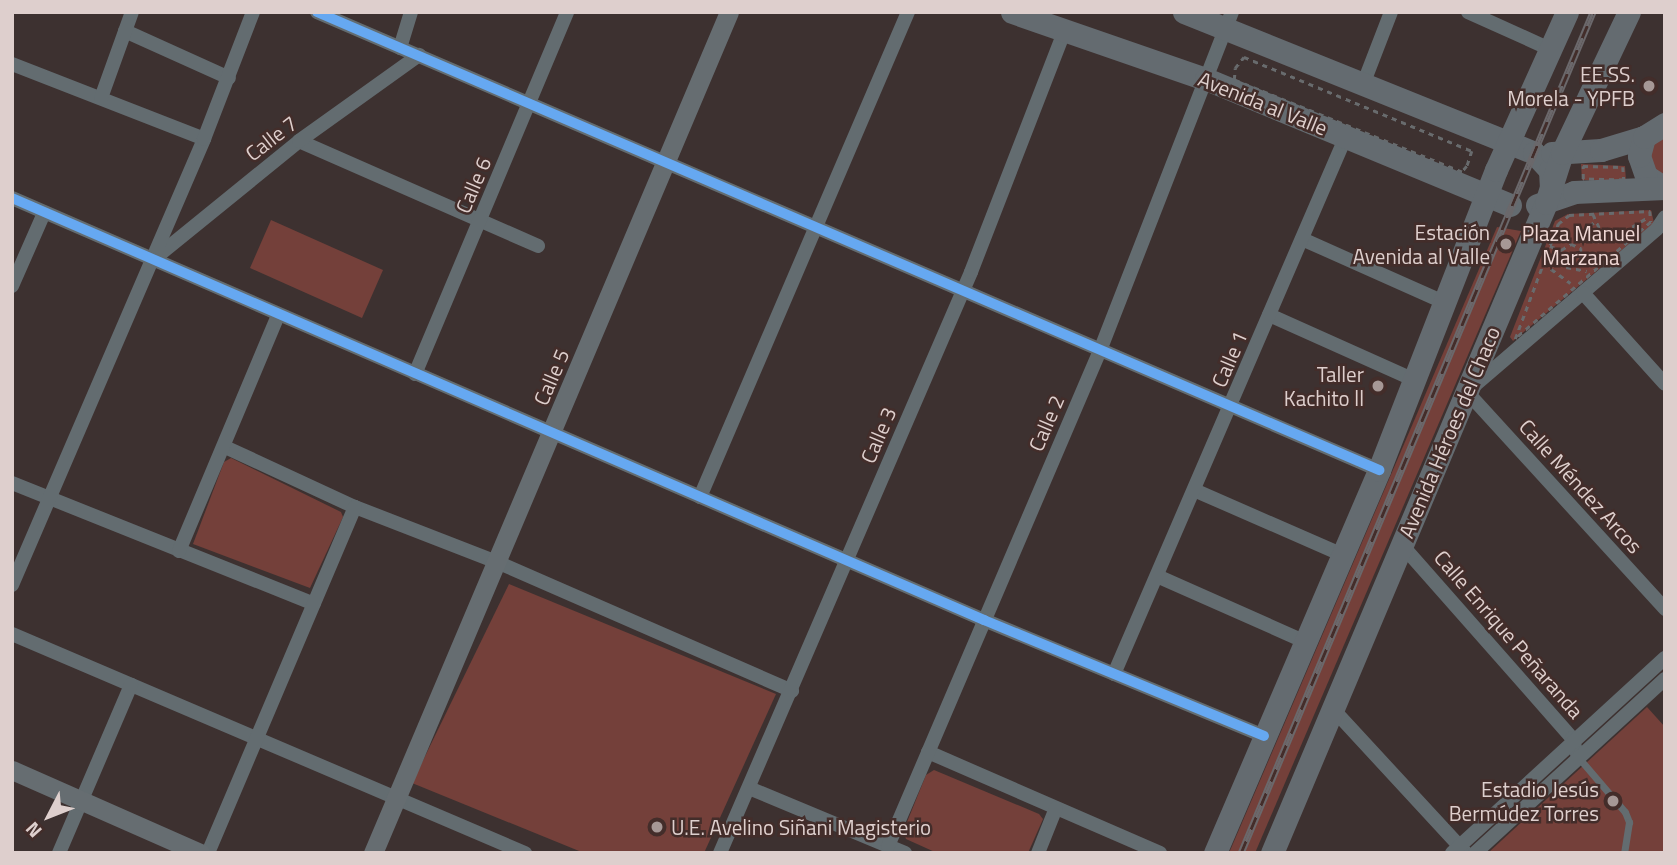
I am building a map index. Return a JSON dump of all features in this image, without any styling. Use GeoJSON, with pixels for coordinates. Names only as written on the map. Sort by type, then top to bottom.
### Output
{"type":"FeatureCollection","features":[{"type":"Feature","properties":{"kind":"main road","name":"Calle 5"},"geometry":{"type":"LineString","coordinates":[[373,853],[729,12]]}},
{"type":"Feature","properties":{"kind":"main road","name":"Avenida al Valle"},"geometry":{"type":"LineString","coordinates":[[1012,12],[1206,79],[1510,205]]}},
{"type":"Feature","properties":{"kind":"main road"},"geometry":{"type":"LineString","coordinates":[[1184,12],[1228,20],[1364,82],[1534,153],[1547,163],[1544,198]]}},
{"type":"Feature","properties":{"kind":"main road"},"geometry":{"type":"LineString","coordinates":[[1215,853],[1379,470],[1496,170],[1567,12]]}},
{"type":"Feature","properties":{"kind":"main road","name":"Avenida Héroes del Chaco"},"geometry":{"type":"LineString","coordinates":[[1272,853],[1466,392],[1562,153],[1629,12]]}},
{"type":"Feature","properties":{"kind":"main road"},"geometry":{"type":"LineString","coordinates":[[1656,127],[1601,150],[1516,152],[1496,170],[1496,186],[1510,205],[1574,192],[1664,187]]}},
{"type":"Feature","properties":{"kind":"main road"},"geometry":{"type":"LineString","coordinates":[[1656,127],[1640,167],[1664,187]]}},
{"type":"Feature","properties":{"kind":"main road"},"geometry":{"type":"LineString","coordinates":[[12,770],[200,853]]}},
{"type":"Feature","properties":{"kind":"street"},"geometry":{"type":"LineString","coordinates":[[101,98],[132,12]]}},
{"type":"Feature","properties":{"kind":"street"},"geometry":{"type":"LineString","coordinates":[[12,585],[204,139],[253,12]]}},
{"type":"Feature","properties":{"kind":"street"},"geometry":{"type":"LineString","coordinates":[[317,12],[1231,403],[1379,470]]}},
{"type":"Feature","properties":{"kind":"street"},"geometry":{"type":"LineString","coordinates":[[400,48],[411,12]]}},
{"type":"Feature","properties":{"kind":"street","name":"Calle 6"},"geometry":{"type":"LineString","coordinates":[[415,374],[531,105],[567,12]]}},
{"type":"Feature","properties":{"kind":"street"},"geometry":{"type":"LineString","coordinates":[[700,497],[908,12]]}},
{"type":"Feature","properties":{"kind":"street"},"geometry":{"type":"LineString","coordinates":[[1364,82],[1391,12]]}},
{"type":"Feature","properties":{"kind":"street"},"geometry":{"type":"LineString","coordinates":[[1468,12],[1550,50]]}},
{"type":"Feature","properties":{"kind":"street","name":"Calle 2"},"geometry":{"type":"LineString","coordinates":[[888,846],[1101,348],[1228,20]]}},
{"type":"Feature","properties":{"kind":"street","name":"Calle 3"},"geometry":{"type":"LineString","coordinates":[[720,853],[964,289],[1065,30]]}},
{"type":"Feature","properties":{"kind":"street"},"geometry":{"type":"LineString","coordinates":[[125,31],[229,78]]}},
{"type":"Feature","properties":{"kind":"street","name":"Calle 7"},"geometry":{"type":"LineString","coordinates":[[153,260],[299,141],[419,55]]}},
{"type":"Feature","properties":{"kind":"street"},"geometry":{"type":"LineString","coordinates":[[12,64],[204,139]]}},
{"type":"Feature","properties":{"kind":"street","name":"Calle 1"},"geometry":{"type":"LineString","coordinates":[[1114,674],[1346,136]]}},
{"type":"Feature","properties":{"kind":"street"},"geometry":{"type":"LineString","coordinates":[[299,141],[538,246]]}},
{"type":"Feature","properties":{"kind":"street"},"geometry":{"type":"LineString","coordinates":[[12,198],[984,620],[1264,736]]}},
{"type":"Feature","properties":{"kind":"street"},"geometry":{"type":"LineString","coordinates":[[12,286],[44,212]]}},
{"type":"Feature","properties":{"kind":"street"},"geometry":{"type":"LineString","coordinates":[[1466,392],[1580,290],[1657,229],[1658,217]]}},
{"type":"Feature","properties":{"kind":"street"},"geometry":{"type":"LineString","coordinates":[[1302,239],[1446,303]]}},
{"type":"Feature","properties":{"kind":"street"},"geometry":{"type":"LineString","coordinates":[[1580,290],[1665,384]]}},
{"type":"Feature","properties":{"kind":"street"},"geometry":{"type":"LineString","coordinates":[[179,551],[225,447],[278,315]]}},
{"type":"Feature","properties":{"kind":"street"},"geometry":{"type":"LineString","coordinates":[[1269,315],[1414,380]]}},
{"type":"Feature","properties":{"kind":"street","name":"Calle Méndez Arcos"},"geometry":{"type":"LineString","coordinates":[[1466,392],[1665,609]]}},
{"type":"Feature","properties":{"kind":"street"},"geometry":{"type":"LineString","coordinates":[[225,447],[355,507],[496,562],[792,691]]}},
{"type":"Feature","properties":{"kind":"street"},"geometry":{"type":"LineString","coordinates":[[12,483],[314,604]]}},
{"type":"Feature","properties":{"kind":"street"},"geometry":{"type":"LineString","coordinates":[[1194,490],[1343,555]]}},
{"type":"Feature","properties":{"kind":"street"},"geometry":{"type":"LineString","coordinates":[[208,853],[355,507]]}},
{"type":"Feature","properties":{"kind":"street","name":"Calle Enrique Peñaranda"},"geometry":{"type":"LineString","coordinates":[[1401,544],[1572,738],[1578,756]]}},
{"type":"Feature","properties":{"kind":"street"},"geometry":{"type":"LineString","coordinates":[[1157,576],[1306,642]]}},
{"type":"Feature","properties":{"kind":"street"},"geometry":{"type":"LineString","coordinates":[[12,634],[526,853]]}},
{"type":"Feature","properties":{"kind":"street"},"geometry":{"type":"LineString","coordinates":[[1332,708],[1460,851],[1572,738],[1665,658]]}},
{"type":"Feature","properties":{"kind":"street"},"geometry":{"type":"LineString","coordinates":[[1475,853],[1665,679]]}},
{"type":"Feature","properties":{"kind":"street"},"geometry":{"type":"LineString","coordinates":[[59,853],[131,685]]}},
{"type":"Feature","properties":{"kind":"street"},"geometry":{"type":"LineString","coordinates":[[928,752],[1160,853]]}},
{"type":"Feature","properties":{"kind":"street"},"geometry":{"type":"LineString","coordinates":[[749,788],[905,853]]}},
{"type":"Feature","properties":{"kind":"street"},"geometry":{"type":"LineString","coordinates":[[1038,853],[1056,808]]}},
{"type":"Feature","properties":{"kind":"lane"},"geometry":{"type":"LineString","coordinates":[[1578,756],[1625,812],[1629,822],[1624,853]]}},
{"type":"Feature","properties":{"kind":"path"},"geometry":{"type":"LineString","coordinates":[[1244,57],[1472,150],[1462,172],[1234,80],[1235,68],[1244,57]]}},
{"type":"Feature","properties":{"kind":"path"},"geometry":{"type":"LineString","coordinates":[[1650,211],[1658,217],[1592,274],[1580,290],[1515,339],[1558,224],[1569,215],[1650,211]]}},
{"type":"Feature","properties":{"kind":"path"},"geometry":{"type":"LineString","coordinates":[[1593,214],[1594,223],[1603,235],[1615,237],[1658,217]]}},
{"type":"Feature","properties":{"kind":"path"},"geometry":{"type":"LineString","coordinates":[[1581,267],[1581,248],[1588,240],[1587,228],[1594,223]]}},
{"type":"Feature","properties":{"kind":"path"},"geometry":{"type":"LineString","coordinates":[[1588,240],[1597,242],[1603,235]]}},
{"type":"Feature","properties":{"kind":"path"},"geometry":{"type":"LineString","coordinates":[[1549,246],[1560,250],[1571,244],[1581,248]]}},
{"type":"Feature","properties":{"kind":"path"},"geometry":{"type":"LineString","coordinates":[[1560,250],[1566,267],[1561,276]]}},
{"type":"Feature","properties":{"kind":"path"},"geometry":{"type":"LineString","coordinates":[[1543,263],[1580,290]]}},
{"type":"Feature","properties":{"kind":"path"},"geometry":{"type":"LineString","coordinates":[[1566,267],[1581,267],[1592,274]]}},
{"type":"Feature","properties":{"kind":"green space"},"geometry":{"type":"Polygon","coordinates":[[[1665,132],[1665,178],[1655,173],[1648,150],[1665,132]]]}},
{"type":"Feature","properties":{"kind":"green space"},"geometry":{"type":"Polygon","coordinates":[[[1581,164],[1625,166],[1626,181],[1582,180],[1581,164]]]}},
{"type":"Feature","properties":{"kind":"green space","name":"Plaza Manuel Marzana"},"geometry":{"type":"Polygon","coordinates":[[[1651,210],[1654,223],[1513,341],[1510,337],[1555,221],[1568,214],[1651,210]]]}},
{"type":"Feature","properties":{"kind":"green space"},"geometry":{"type":"Polygon","coordinates":[[[271,220],[383,270],[362,318],[250,268],[271,220]]]}},
{"type":"Feature","properties":{"kind":"green space"},"geometry":{"type":"Polygon","coordinates":[[[1497,227],[1521,231],[1255,853],[1229,853],[1497,227]]]}},
{"type":"Feature","properties":{"kind":"green space"},"geometry":{"type":"Polygon","coordinates":[[[231,458],[341,512],[343,517],[310,588],[193,544],[224,462],[231,458]]]}},
{"type":"Feature","properties":{"kind":"green space"},"geometry":{"type":"Polygon","coordinates":[[[509,584],[776,694],[704,853],[584,853],[412,783],[509,584]]]}},
{"type":"Feature","properties":{"kind":"green space"},"geometry":{"type":"Polygon","coordinates":[[[1647,707],[1665,727],[1665,853],[1488,853],[1647,707]]]}},
{"type":"Feature","properties":{"kind":"green space"},"geometry":{"type":"Polygon","coordinates":[[[934,770],[1039,814],[1043,819],[1028,853],[937,853],[906,839],[903,832],[926,775],[934,770]]]}},
{"type":"Feature","properties":{"kind":"railway"},"geometry":{"type":"LineString","coordinates":[[1241,853],[1593,12]]}},
{"type":"Feature","properties":{"kind":"cycle path"},"geometry":{"type":"LineString","coordinates":[[317,12],[1379,470]]}},
{"type":"Feature","properties":{"kind":"cycle path"},"geometry":{"type":"LineString","coordinates":[[12,198],[984,620],[1264,736]]}},
{"type":"Feature","properties":{"kind":"place","name":"EE.SS. Morela - YPFB"},"geometry":{"type":"Point","coordinates":[1649,86]}},
{"type":"Feature","properties":{"kind":"place","name":"Estación Avenida al Valle"},"geometry":{"type":"Point","coordinates":[1506,244]}},
{"type":"Feature","properties":{"kind":"place","name":"Taller Kachito ll"},"geometry":{"type":"Point","coordinates":[1378,386]}},
{"type":"Feature","properties":{"kind":"place","name":"Estadio Jesús Bermúdez Torres"},"geometry":{"type":"Point","coordinates":[1613,801]}},
{"type":"Feature","properties":{"kind":"place","name":"U.E. Avelino Siñani Magisterio"},"geometry":{"type":"Point","coordinates":[657,827]}}]}
